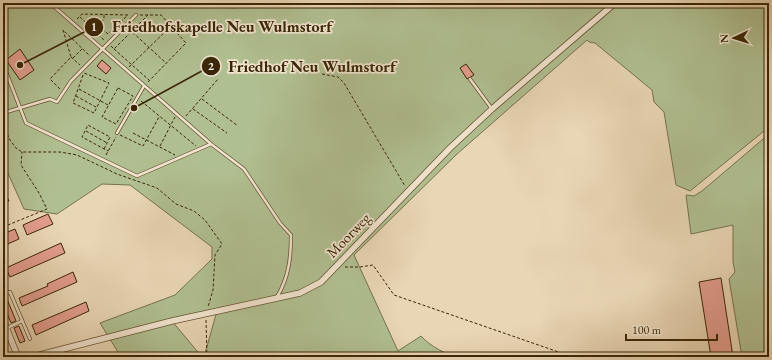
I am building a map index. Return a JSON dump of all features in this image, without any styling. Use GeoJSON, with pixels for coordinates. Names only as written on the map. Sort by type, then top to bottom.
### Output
{"type":"FeatureCollection","features":[{"type":"Feature","properties":{"kind":"street","name":"Moorweg"},"geometry":{"type":"LineString","coordinates":[[32,357],[172,321],[300,293],[321,282],[408,190],[492,109],[615,3]]}},
{"type":"Feature","properties":{"kind":"street"},"geometry":{"type":"LineString","coordinates":[[3,320],[18,357]]}},
{"type":"Feature","properties":{"kind":"lane"},"geometry":{"type":"LineString","coordinates":[[50,3],[72,24],[211,144],[244,169],[280,223],[291,235],[288,271],[284,285],[276,299]]}},
{"type":"Feature","properties":{"kind":"lane"},"geometry":{"type":"LineString","coordinates":[[3,113],[50,99],[57,102],[71,81],[103,51],[136,15]]}},
{"type":"Feature","properties":{"kind":"lane"},"geometry":{"type":"LineString","coordinates":[[3,64],[26,123],[137,176],[211,144]]}},
{"type":"Feature","properties":{"kind":"lane"},"geometry":{"type":"LineString","coordinates":[[470,79],[492,109]]}},
{"type":"Feature","properties":{"kind":"lane"},"geometry":{"type":"LineString","coordinates":[[118,133],[144,86]]}},
{"type":"Feature","properties":{"kind":"lane"},"geometry":{"type":"LineString","coordinates":[[3,294],[10,292],[30,339]]}},
{"type":"Feature","properties":{"kind":"lane"},"geometry":{"type":"LineString","coordinates":[[6,329],[22,321]]}},
{"type":"Feature","properties":{"kind":"path"},"geometry":{"type":"LineString","coordinates":[[72,24],[82,14],[161,15],[186,43],[144,86]]}},
{"type":"Feature","properties":{"kind":"path"},"geometry":{"type":"LineString","coordinates":[[94,31],[104,20],[104,14]]}},
{"type":"Feature","properties":{"kind":"path"},"geometry":{"type":"LineString","coordinates":[[98,26],[108,34],[128,15]]}},
{"type":"Feature","properties":{"kind":"path"},"geometry":{"type":"LineString","coordinates":[[114,49],[149,15]]}},
{"type":"Feature","properties":{"kind":"path"},"geometry":{"type":"LineString","coordinates":[[79,17],[150,81]]}},
{"type":"Feature","properties":{"kind":"path"},"geometry":{"type":"LineString","coordinates":[[126,26],[166,63]]}},
{"type":"Feature","properties":{"kind":"path"},"geometry":{"type":"LineString","coordinates":[[126,71],[171,26]]}},
{"type":"Feature","properties":{"kind":"path"},"geometry":{"type":"LineString","coordinates":[[82,71],[80,69],[82,67],[72,58],[63,30],[91,58]]}},
{"type":"Feature","properties":{"kind":"path"},"geometry":{"type":"LineString","coordinates":[[65,84],[60,89],[50,79],[82,48]]}},
{"type":"Feature","properties":{"kind":"path"},"geometry":{"type":"LineString","coordinates":[[84,73],[109,83],[94,113],[73,103],[76,96],[84,73]]}},
{"type":"Feature","properties":{"kind":"path"},"geometry":{"type":"LineString","coordinates":[[322,74],[338,77],[344,84],[408,190]]}},
{"type":"Feature","properties":{"kind":"path"},"geometry":{"type":"LineString","coordinates":[[183,120],[218,79]]}},
{"type":"Feature","properties":{"kind":"path"},"geometry":{"type":"LineString","coordinates":[[118,88],[133,96],[116,124],[102,117],[108,105],[118,88]]}},
{"type":"Feature","properties":{"kind":"path"},"geometry":{"type":"LineString","coordinates":[[78,89],[108,105]]}},
{"type":"Feature","properties":{"kind":"path"},"geometry":{"type":"LineString","coordinates":[[76,96],[97,107]]}},
{"type":"Feature","properties":{"kind":"path"},"geometry":{"type":"LineString","coordinates":[[137,98],[199,149]]}},
{"type":"Feature","properties":{"kind":"path"},"geometry":{"type":"LineString","coordinates":[[201,99],[238,126]]}},
{"type":"Feature","properties":{"kind":"path"},"geometry":{"type":"LineString","coordinates":[[193,108],[227,133]]}},
{"type":"Feature","properties":{"kind":"path"},"geometry":{"type":"LineString","coordinates":[[159,147],[176,114]]}},
{"type":"Feature","properties":{"kind":"path"},"geometry":{"type":"LineString","coordinates":[[106,156],[118,133],[143,146],[159,116]]}},
{"type":"Feature","properties":{"kind":"path"},"geometry":{"type":"LineString","coordinates":[[3,125],[10,140],[22,152],[60,152],[77,155],[117,174],[157,188],[176,204],[194,211],[205,220],[222,244],[216,255],[213,290],[206,314],[207,357]]}},
{"type":"Feature","properties":{"kind":"path"},"geometry":{"type":"LineString","coordinates":[[104,148],[110,137],[88,125],[82,137],[108,151]]}},
{"type":"Feature","properties":{"kind":"path"},"geometry":{"type":"LineString","coordinates":[[85,131],[107,143]]}},
{"type":"Feature","properties":{"kind":"path"},"geometry":{"type":"LineString","coordinates":[[133,133],[180,157]]}},
{"type":"Feature","properties":{"kind":"path"},"geometry":{"type":"LineString","coordinates":[[3,227],[46,210],[39,192],[21,165],[22,152]]}},
{"type":"Feature","properties":{"kind":"path"},"geometry":{"type":"LineString","coordinates":[[334,267],[360,268],[373,265],[394,295],[573,357]]}},
{"type":"Feature","properties":{"kind":"green space"},"geometry":{"type":"Polygon","coordinates":[[[3,3],[229,3],[231,8],[290,3],[769,3],[769,127],[690,191],[676,185],[664,112],[654,102],[652,90],[595,43],[587,40],[457,154],[354,255],[398,351],[421,336],[438,350],[459,357],[204,357],[217,311],[172,321],[202,357],[121,357],[100,323],[175,295],[212,259],[212,247],[130,185],[102,184],[57,214],[24,209],[3,162],[3,3]]]}},
{"type":"Feature","properties":{"kind":"green space"},"geometry":{"type":"Polygon","coordinates":[[[769,134],[769,357],[742,357],[729,279],[735,272],[733,262],[733,225],[691,234],[686,195],[694,196],[702,191],[769,134]]]}},
{"type":"Feature","properties":{"kind":"building"},"geometry":{"type":"Polygon","coordinates":[[[20,49],[34,70],[20,80],[6,60],[20,49]]]}},
{"type":"Feature","properties":{"kind":"building"},"geometry":{"type":"Polygon","coordinates":[[[102,60],[111,68],[106,74],[97,66],[102,60]]]}},
{"type":"Feature","properties":{"kind":"building"},"geometry":{"type":"Polygon","coordinates":[[[466,64],[474,75],[467,79],[460,68],[466,64]]]}},
{"type":"Feature","properties":{"kind":"building"},"geometry":{"type":"Polygon","coordinates":[[[3,188],[9,201],[3,203],[3,188]]]}},
{"type":"Feature","properties":{"kind":"building"},"geometry":{"type":"Polygon","coordinates":[[[48,214],[53,224],[27,235],[23,225],[48,214]]]}},
{"type":"Feature","properties":{"kind":"building"},"geometry":{"type":"Polygon","coordinates":[[[15,229],[19,239],[3,246],[3,234],[15,229]]]}},
{"type":"Feature","properties":{"kind":"building"},"geometry":{"type":"Polygon","coordinates":[[[61,243],[65,253],[10,277],[6,268],[61,243]]]}},
{"type":"Feature","properties":{"kind":"building"},"geometry":{"type":"Polygon","coordinates":[[[73,272],[77,282],[22,306],[19,298],[48,286],[47,284],[73,272]]]}},
{"type":"Feature","properties":{"kind":"building"},"geometry":{"type":"Polygon","coordinates":[[[721,278],[733,357],[711,357],[699,282],[721,278]]]}},
{"type":"Feature","properties":{"kind":"building"},"geometry":{"type":"Polygon","coordinates":[[[7,299],[16,321],[11,323],[3,303],[3,301],[7,299]]]}},
{"type":"Feature","properties":{"kind":"building"},"geometry":{"type":"Polygon","coordinates":[[[86,302],[89,311],[36,335],[32,325],[86,302]]]}},
{"type":"Feature","properties":{"kind":"building"},"geometry":{"type":"Polygon","coordinates":[[[19,326],[25,341],[20,343],[14,328],[19,326]]]}},
{"type":"Feature","properties":{"kind":"place","name":"Friedhofskapelle Neu Wulmstorf"},"geometry":{"type":"Point","coordinates":[20,65]}},
{"type":"Feature","properties":{"kind":"place","name":"Friedhof Neu Wulmstorf"},"geometry":{"type":"Point","coordinates":[134,108]}}]}
